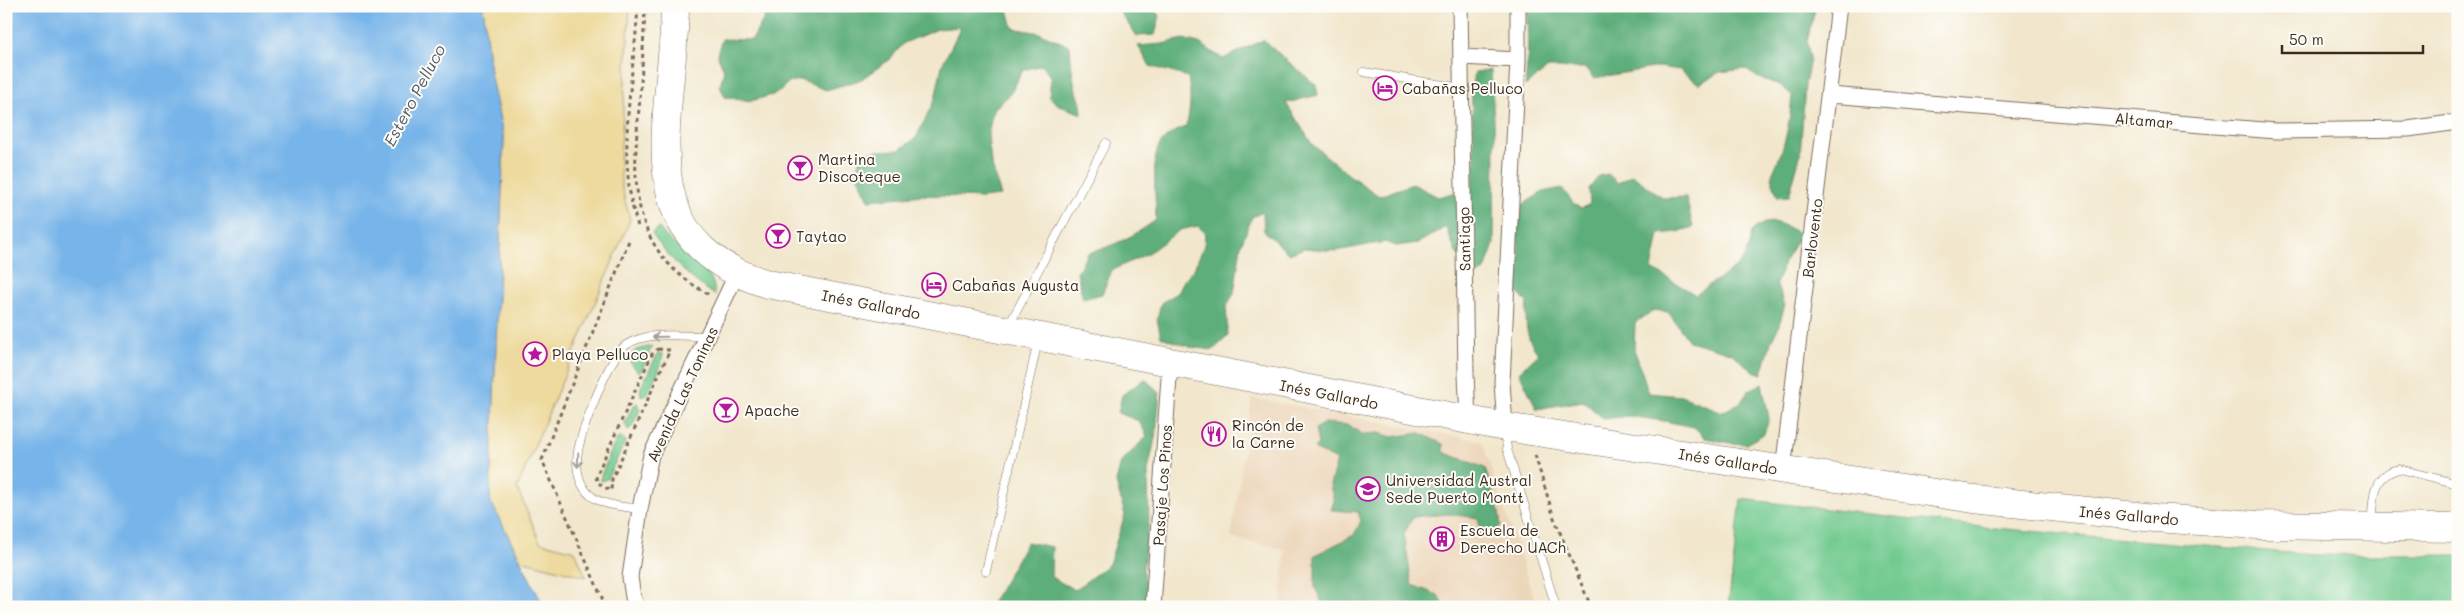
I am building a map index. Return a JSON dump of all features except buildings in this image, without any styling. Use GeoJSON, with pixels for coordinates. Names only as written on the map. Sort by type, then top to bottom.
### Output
{"type":"FeatureCollection","features":[{"type":"Feature","properties":{"kind":"highway","name":"Inés Gallardo"},"geometry":{"type":"LineString","coordinates":[[675,6],[666,129],[666,174],[670,197],[679,219],[688,234],[709,254],[737,273],[768,284],[1516,429],[1974,499],[2083,512],[2258,525],[2458,528]]}},
{"type":"Feature","properties":{"kind":"street","name":"Santiago"},"geometry":{"type":"LineString","coordinates":[[1460,6],[1468,420]]}},
{"type":"Feature","properties":{"kind":"street"},"geometry":{"type":"LineString","coordinates":[[1516,429],[1502,382],[1518,60],[1518,6]]}},
{"type":"Feature","properties":{"kind":"street","name":"Barlovento"},"geometry":{"type":"LineString","coordinates":[[1783,470],[1830,95],[1839,6]]}},
{"type":"Feature","properties":{"kind":"street"},"geometry":{"type":"LineString","coordinates":[[1461,57],[1518,60]]}},
{"type":"Feature","properties":{"kind":"street","name":"Altamar"},"geometry":{"type":"LineString","coordinates":[[1830,95],[2276,131],[2408,129],[2458,122]]}},
{"type":"Feature","properties":{"kind":"street","name":"Avenida Las Toninas"},"geometry":{"type":"LineString","coordinates":[[637,607],[633,597],[630,577],[640,509],[654,447],[709,336],[737,273]]}},
{"type":"Feature","properties":{"kind":"street","name":"Pasaje Los Pinos"},"geometry":{"type":"LineString","coordinates":[[1153,607],[1170,363]]}},
{"type":"Feature","properties":{"kind":"lane"},"geometry":{"type":"LineString","coordinates":[[1364,72],[1461,88]]}},
{"type":"Feature","properties":{"kind":"lane"},"geometry":{"type":"LineString","coordinates":[[1006,331],[1106,143]]}},
{"type":"Feature","properties":{"kind":"lane"},"geometry":{"type":"LineString","coordinates":[[640,509],[600,501],[585,490],[578,474],[577,464],[582,435],[612,361],[619,350],[627,344],[653,337],[709,336]]}},
{"type":"Feature","properties":{"kind":"lane"},"geometry":{"type":"LineString","coordinates":[[986,571],[1039,337]]}},
{"type":"Feature","properties":{"kind":"lane"},"geometry":{"type":"LineString","coordinates":[[1516,429],[1507,449],[1556,607]]}},
{"type":"Feature","properties":{"kind":"lane"},"geometry":{"type":"LineString","coordinates":[[2373,527],[2373,508],[2379,480],[2391,471],[2400,470],[2458,484]]}},
{"type":"Feature","properties":{"kind":"path"},"geometry":{"type":"LineString","coordinates":[[638,6],[627,169],[630,203],[638,226]]}},
{"type":"Feature","properties":{"kind":"path"},"geometry":{"type":"LineString","coordinates":[[645,6],[634,158],[636,195],[640,214],[658,248],[671,264],[702,291],[723,303]]}},
{"type":"Feature","properties":{"kind":"path"},"geometry":{"type":"LineString","coordinates":[[658,349],[670,350],[612,479],[611,491],[596,482],[596,476],[652,354],[658,349]]}},
{"type":"Feature","properties":{"kind":"path"},"geometry":{"type":"LineString","coordinates":[[1516,429],[1591,607]]}},
{"type":"Feature","properties":{"kind":"shaded area","name":"Universidad Austral Sede Puerto Montt"},"geometry":{"type":"Polygon","coordinates":[[[1252,398],[1482,441],[1537,607],[1281,607],[1285,549],[1231,538],[1252,398]]]}},
{"type":"Feature","properties":{"kind":"green space"},"geometry":{"type":"Polygon","coordinates":[[[768,6],[839,6],[850,12],[889,6],[1007,6],[1013,28],[1040,33],[1070,46],[1073,76],[1081,103],[1082,114],[1060,106],[1049,97],[1051,78],[1042,65],[1023,70],[1011,93],[993,110],[988,135],[991,162],[1001,196],[981,198],[924,195],[869,200],[856,173],[861,152],[899,150],[916,138],[935,99],[942,65],[961,27],[938,29],[904,43],[889,60],[860,80],[826,90],[800,80],[789,82],[776,94],[751,101],[725,97],[720,86],[724,70],[717,54],[722,39],[752,40],[769,9],[768,6]]]}},
{"type":"Feature","properties":{"kind":"green space"},"geometry":{"type":"Polygon","coordinates":[[[1115,6],[1150,6],[1160,16],[1155,35],[1137,36],[1115,6]]]}},
{"type":"Feature","properties":{"kind":"green space"},"geometry":{"type":"Polygon","coordinates":[[[1527,6],[1816,6],[1807,41],[1810,58],[1805,85],[1800,156],[1789,196],[1778,197],[1771,177],[1786,138],[1792,95],[1780,85],[1757,77],[1745,69],[1720,72],[1699,84],[1680,70],[1659,67],[1594,78],[1585,68],[1548,68],[1525,86],[1528,55],[1527,6]]]}},
{"type":"Feature","properties":{"kind":"green space"},"geometry":{"type":"Polygon","coordinates":[[[1183,39],[1199,43],[1223,59],[1263,40],[1316,85],[1318,95],[1286,103],[1312,144],[1349,175],[1379,196],[1413,184],[1438,197],[1472,188],[1475,165],[1471,87],[1475,72],[1491,70],[1495,138],[1494,244],[1485,270],[1476,276],[1456,253],[1446,227],[1418,243],[1396,246],[1385,242],[1336,251],[1304,248],[1289,254],[1264,231],[1263,212],[1252,217],[1241,245],[1234,294],[1226,306],[1228,336],[1213,350],[1190,347],[1161,337],[1157,319],[1161,303],[1179,292],[1184,280],[1194,269],[1204,246],[1205,233],[1198,226],[1180,230],[1147,254],[1112,270],[1102,294],[1083,299],[1077,272],[1088,253],[1124,240],[1156,220],[1156,154],[1160,144],[1166,138],[1186,127],[1190,108],[1190,90],[1188,77],[1150,66],[1138,46],[1162,44],[1183,39]]]}},
{"type":"Feature","properties":{"kind":"green space"},"geometry":{"type":"Polygon","coordinates":[[[1608,174],[1618,183],[1632,175],[1663,198],[1686,197],[1693,227],[1678,232],[1659,234],[1652,269],[1696,295],[1739,264],[1745,256],[1752,231],[1758,226],[1770,222],[1782,224],[1800,234],[1784,263],[1776,284],[1785,305],[1778,328],[1771,342],[1762,374],[1753,371],[1731,353],[1689,341],[1668,312],[1654,310],[1635,323],[1634,349],[1649,393],[1681,396],[1723,412],[1741,402],[1749,390],[1762,384],[1769,418],[1764,434],[1746,444],[1705,438],[1694,427],[1664,421],[1629,416],[1604,419],[1583,401],[1537,409],[1519,372],[1539,354],[1531,343],[1527,330],[1527,302],[1513,289],[1514,273],[1519,252],[1517,238],[1522,205],[1543,192],[1562,188],[1573,203],[1581,209],[1590,204],[1589,189],[1599,176],[1608,174]]]}},
{"type":"Feature","properties":{"kind":"green space"},"geometry":{"type":"Polygon","coordinates":[[[659,228],[666,237],[693,258],[708,273],[713,283],[715,295],[688,275],[665,251],[652,233],[659,228]]]}},
{"type":"Feature","properties":{"kind":"green space"},"geometry":{"type":"Polygon","coordinates":[[[652,346],[642,370],[638,372],[627,358],[636,350],[652,346]]]}},
{"type":"Feature","properties":{"kind":"green space"},"geometry":{"type":"Polygon","coordinates":[[[658,353],[663,354],[659,370],[646,395],[641,396],[640,389],[658,353]]]}},
{"type":"Feature","properties":{"kind":"green space"},"geometry":{"type":"Polygon","coordinates":[[[1145,379],[1160,393],[1156,433],[1148,471],[1149,520],[1143,568],[1149,607],[990,607],[1027,542],[1052,547],[1051,577],[1075,590],[1109,564],[1125,515],[1116,482],[1121,462],[1147,436],[1139,421],[1118,413],[1122,395],[1145,379]]]}},
{"type":"Feature","properties":{"kind":"green space"},"geometry":{"type":"Polygon","coordinates":[[[637,403],[640,410],[632,427],[628,430],[625,423],[633,406],[637,403]]]}},
{"type":"Feature","properties":{"kind":"green space"},"geometry":{"type":"Polygon","coordinates":[[[1324,423],[1349,425],[1362,434],[1380,433],[1392,437],[1420,433],[1443,444],[1443,452],[1485,468],[1499,512],[1501,526],[1482,537],[1478,518],[1448,514],[1413,517],[1404,534],[1412,585],[1438,595],[1445,607],[1392,607],[1388,605],[1387,607],[1324,607],[1315,587],[1315,555],[1354,535],[1361,521],[1358,512],[1331,510],[1334,501],[1330,485],[1337,460],[1314,449],[1318,444],[1315,429],[1324,423]]]}},
{"type":"Feature","properties":{"kind":"green space"},"geometry":{"type":"Polygon","coordinates":[[[621,437],[625,440],[625,443],[607,479],[601,481],[601,475],[616,440],[621,437]]]}},
{"type":"Feature","properties":{"kind":"green space"},"geometry":{"type":"Polygon","coordinates":[[[1741,499],[1982,527],[2314,555],[2458,555],[2458,607],[1728,607],[1741,499]]]}},
{"type":"Feature","properties":{"kind":"sand","name":"Playa Pelluco"},"geometry":{"type":"Polygon","coordinates":[[[483,6],[630,6],[620,160],[621,184],[630,220],[517,488],[540,542],[575,551],[586,577],[521,560],[490,501],[504,139],[490,73],[483,6]]]}},
{"type":"Feature","properties":{"kind":"water","name":"Estero Pelluco"},"geometry":{"type":"Polygon","coordinates":[[[6,6],[483,6],[490,73],[504,139],[490,500],[544,607],[6,607],[6,6]]]}},
{"type":"Feature","properties":{"kind":"place","name":"Cabañas Pelluco"},"geometry":{"type":"Point","coordinates":[1385,88]}},
{"type":"Feature","properties":{"kind":"place","name":"Martina Discoteque"},"geometry":{"type":"Point","coordinates":[800,168]}},
{"type":"Feature","properties":{"kind":"place","name":"Taytao"},"geometry":{"type":"Point","coordinates":[778,236]}},
{"type":"Feature","properties":{"kind":"place","name":"Cabañas Augusta"},"geometry":{"type":"Point","coordinates":[934,285]}},
{"type":"Feature","properties":{"kind":"place","name":"Playa Pelluco"},"geometry":{"type":"Point","coordinates":[535,354]}},
{"type":"Feature","properties":{"kind":"place","name":"Apache"},"geometry":{"type":"Point","coordinates":[726,410]}},
{"type":"Feature","properties":{"kind":"place","name":"Rincón de la Carne"},"geometry":{"type":"Point","coordinates":[1214,434]}},
{"type":"Feature","properties":{"kind":"place","name":"Universidad Austral Sede Puerto Montt"},"geometry":{"type":"Point","coordinates":[1368,489]}},
{"type":"Feature","properties":{"kind":"place","name":"Escuela de Derecho UACh"},"geometry":{"type":"Point","coordinates":[1442,539]}}]}
